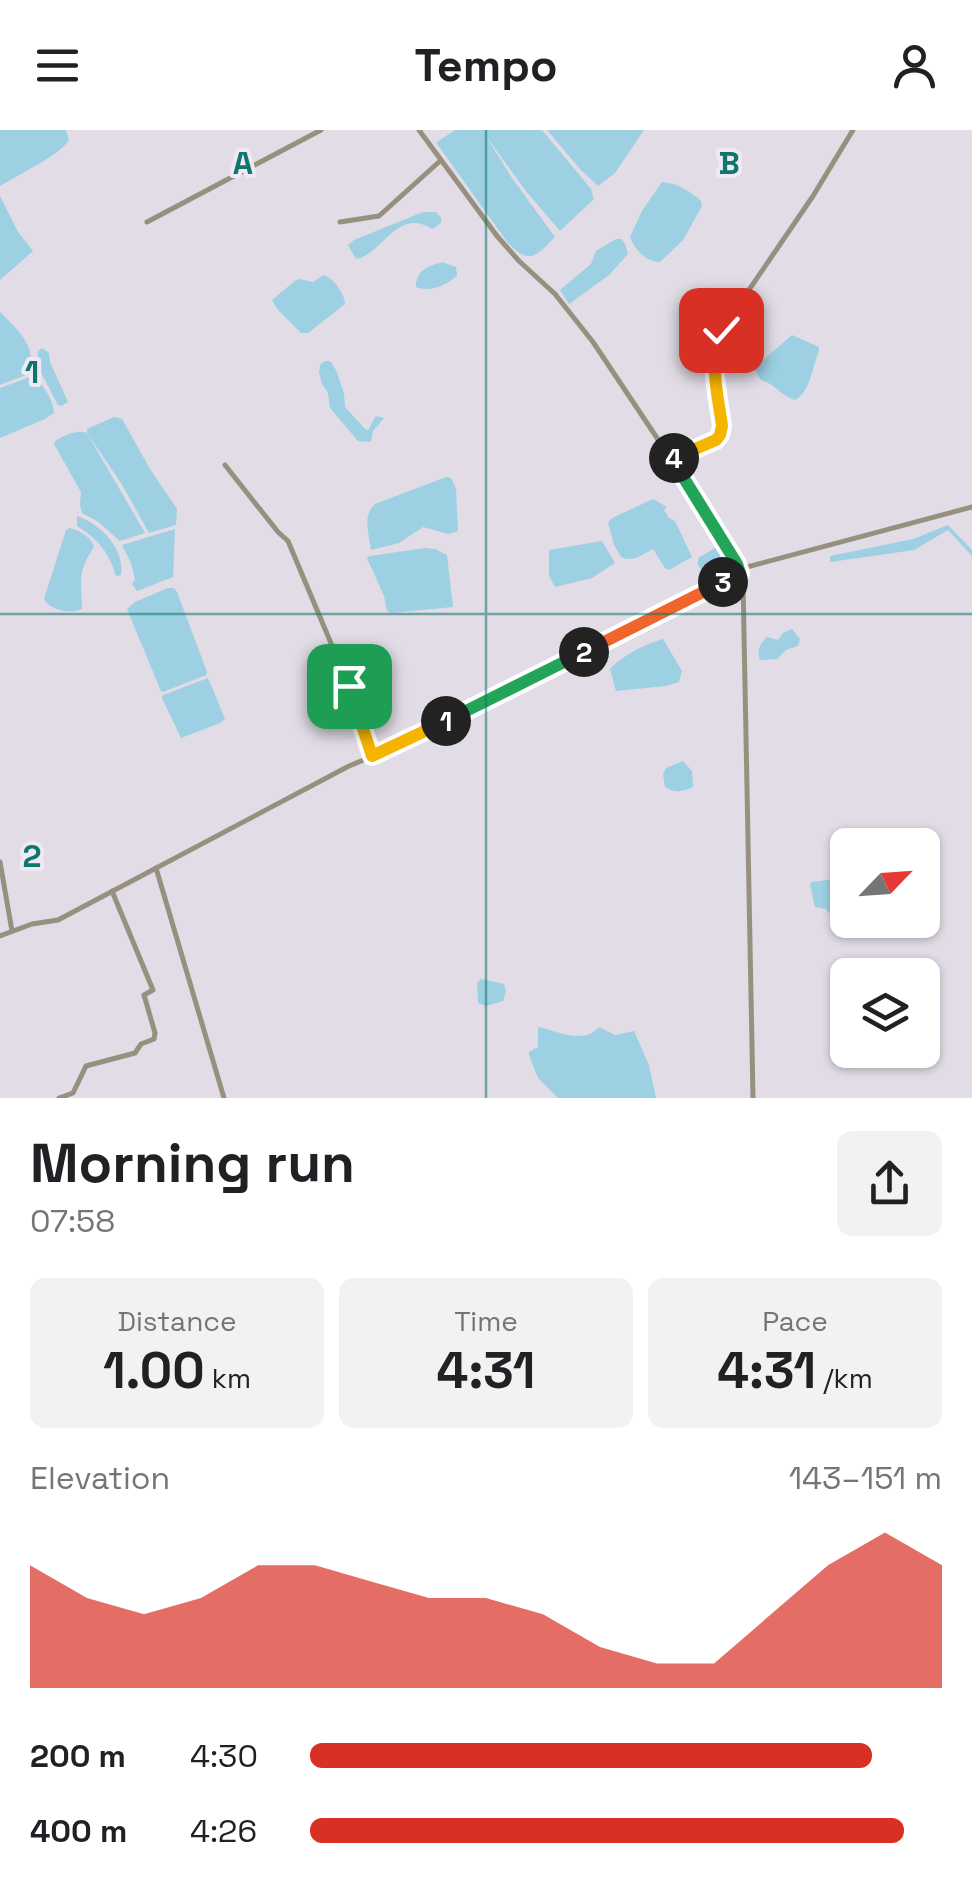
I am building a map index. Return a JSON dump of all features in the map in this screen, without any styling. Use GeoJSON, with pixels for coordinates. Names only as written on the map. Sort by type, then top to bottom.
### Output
{"type":"FeatureCollection","features":[{"type":"Feature","properties":{"kind":"street"},"geometry":{"type":"LineString","coordinates":[[301,130],[304,138]]}},
{"type":"Feature","properties":{"kind":"street"},"geometry":{"type":"LineString","coordinates":[[147,222],[321,130]]}},
{"type":"Feature","properties":{"kind":"street"},"geometry":{"type":"LineString","coordinates":[[419,130],[496,236],[554,294],[593,342],[672,459],[737,564],[743,581],[753,1098]]}},
{"type":"Feature","properties":{"kind":"street"},"geometry":{"type":"LineString","coordinates":[[672,459],[720,435],[714,362],[721,330],[853,130]]}},
{"type":"Feature","properties":{"kind":"street"},"geometry":{"type":"LineString","coordinates":[[340,222],[378,216],[441,161]]}},
{"type":"Feature","properties":{"kind":"street"},"geometry":{"type":"LineString","coordinates":[[225,465],[288,541],[349,686],[372,756]]}},
{"type":"Feature","properties":{"kind":"street"},"geometry":{"type":"LineString","coordinates":[[0,936],[32,924],[58,920],[746,567],[972,507]]}},
{"type":"Feature","properties":{"kind":"street"},"geometry":{"type":"LineString","coordinates":[[0,862],[12,931]]}},
{"type":"Feature","properties":{"kind":"street"},"geometry":{"type":"LineString","coordinates":[[156,868],[224,1098]]}},
{"type":"Feature","properties":{"kind":"street"},"geometry":{"type":"LineString","coordinates":[[60,1098],[73,1093],[86,1066],[135,1053],[141,1044],[154,1039],[144,995],[154,990],[112,891]]}},
{"type":"Feature","properties":{"kind":"water"},"geometry":{"type":"Polygon","coordinates":[[[0,130],[66,130],[69,140],[48,158],[0,186],[0,130]]]}},
{"type":"Feature","properties":{"kind":"water"},"geometry":{"type":"Polygon","coordinates":[[[455,130],[542,130],[591,189],[594,199],[560,231],[484,133],[555,237],[537,254],[521,254],[508,243],[437,144],[455,130]]]}},
{"type":"Feature","properties":{"kind":"water"},"geometry":{"type":"Polygon","coordinates":[[[547,130],[644,130],[615,173],[598,186],[547,130]]]}},
{"type":"Feature","properties":{"kind":"water"},"geometry":{"type":"Polygon","coordinates":[[[662,182],[688,191],[702,206],[683,240],[660,262],[642,254],[630,237],[662,182]]]}},
{"type":"Feature","properties":{"kind":"water"},"geometry":{"type":"Polygon","coordinates":[[[0,196],[18,232],[33,251],[0,280],[0,196]]]}},
{"type":"Feature","properties":{"kind":"water"},"geometry":{"type":"Polygon","coordinates":[[[423,212],[436,212],[441,223],[432,229],[409,223],[399,227],[356,259],[348,245],[354,240],[423,212]]]}},
{"type":"Feature","properties":{"kind":"water"},"geometry":{"type":"Polygon","coordinates":[[[616,239],[625,244],[628,254],[609,275],[569,304],[560,290],[591,264],[596,251],[616,239]]]}},
{"type":"Feature","properties":{"kind":"water"},"geometry":{"type":"Polygon","coordinates":[[[442,262],[456,267],[457,276],[433,289],[416,287],[420,273],[442,262]]]}},
{"type":"Feature","properties":{"kind":"water"},"geometry":{"type":"Polygon","coordinates":[[[324,275],[338,287],[345,304],[308,333],[301,333],[272,300],[296,280],[313,282],[324,275]]]}},
{"type":"Feature","properties":{"kind":"water"},"geometry":{"type":"Polygon","coordinates":[[[754,311],[761,317],[761,327],[729,354],[725,353],[719,346],[724,335],[754,311]]]}},
{"type":"Feature","properties":{"kind":"water"},"geometry":{"type":"Polygon","coordinates":[[[0,312],[25,340],[31,357],[26,375],[0,385],[0,312]]]}},
{"type":"Feature","properties":{"kind":"water"},"geometry":{"type":"Polygon","coordinates":[[[792,335],[819,347],[808,385],[795,400],[761,380],[754,368],[792,335]]]}},
{"type":"Feature","properties":{"kind":"water"},"geometry":{"type":"Polygon","coordinates":[[[42,348],[49,353],[68,402],[61,406],[37,365],[42,348]]]}},
{"type":"Feature","properties":{"kind":"water"},"geometry":{"type":"Polygon","coordinates":[[[325,361],[330,361],[336,370],[345,407],[365,429],[376,416],[384,418],[373,431],[371,442],[358,441],[330,408],[319,372],[325,361]]]}},
{"type":"Feature","properties":{"kind":"water"},"geometry":{"type":"Polygon","coordinates":[[[30,377],[46,392],[54,413],[0,438],[0,388],[30,377]]]}},
{"type":"Feature","properties":{"kind":"water"},"geometry":{"type":"Polygon","coordinates":[[[114,417],[122,419],[177,509],[176,525],[149,533],[87,429],[114,417]]]}},
{"type":"Feature","properties":{"kind":"water"},"geometry":{"type":"Polygon","coordinates":[[[87,433],[145,533],[120,541],[82,513],[81,492],[54,444],[71,434],[87,433]]]}},
{"type":"Feature","properties":{"kind":"water"},"geometry":{"type":"Polygon","coordinates":[[[451,478],[456,489],[458,531],[449,534],[423,527],[399,543],[371,550],[367,519],[375,504],[451,478]]]}},
{"type":"Feature","properties":{"kind":"water"},"geometry":{"type":"Polygon","coordinates":[[[653,499],[667,507],[664,510],[675,521],[692,557],[669,570],[653,549],[634,558],[621,557],[608,523],[653,499]]]}},
{"type":"Feature","properties":{"kind":"water"},"geometry":{"type":"Polygon","coordinates":[[[77,516],[110,539],[119,556],[121,575],[116,576],[97,541],[77,526],[77,516]]]}},
{"type":"Feature","properties":{"kind":"water"},"geometry":{"type":"Polygon","coordinates":[[[948,525],[972,550],[972,556],[948,530],[914,550],[830,562],[830,556],[913,539],[948,525]]]}},
{"type":"Feature","properties":{"kind":"water"},"geometry":{"type":"Polygon","coordinates":[[[175,529],[173,577],[137,591],[122,545],[175,529]]]}},
{"type":"Feature","properties":{"kind":"water"},"geometry":{"type":"Polygon","coordinates":[[[66,530],[84,534],[94,547],[82,571],[82,609],[67,611],[56,609],[44,599],[66,530]]]}},
{"type":"Feature","properties":{"kind":"water"},"geometry":{"type":"Polygon","coordinates":[[[602,541],[615,563],[592,578],[555,587],[549,576],[549,550],[602,541]]]}},
{"type":"Feature","properties":{"kind":"water"},"geometry":{"type":"Polygon","coordinates":[[[717,547],[726,562],[726,574],[708,585],[698,558],[717,547]]]}},
{"type":"Feature","properties":{"kind":"water"},"geometry":{"type":"Polygon","coordinates":[[[425,548],[447,555],[453,607],[387,611],[367,558],[425,548]]]}},
{"type":"Feature","properties":{"kind":"water"},"geometry":{"type":"Polygon","coordinates":[[[168,588],[177,592],[207,672],[163,692],[127,609],[168,588]]]}},
{"type":"Feature","properties":{"kind":"water"},"geometry":{"type":"Polygon","coordinates":[[[792,629],[800,639],[798,646],[777,659],[760,660],[760,645],[767,637],[778,640],[792,629]]]}},
{"type":"Feature","properties":{"kind":"water"},"geometry":{"type":"Polygon","coordinates":[[[663,639],[682,671],[679,682],[616,691],[610,669],[634,651],[663,639]]]}},
{"type":"Feature","properties":{"kind":"water"},"geometry":{"type":"Polygon","coordinates":[[[208,678],[225,719],[181,738],[163,695],[208,678]]]}},
{"type":"Feature","properties":{"kind":"water"},"geometry":{"type":"Polygon","coordinates":[[[683,761],[692,771],[693,787],[679,791],[665,787],[666,768],[683,761]]]}},
{"type":"Feature","properties":{"kind":"water"},"geometry":{"type":"Polygon","coordinates":[[[830,880],[830,914],[815,907],[812,882],[830,880]]]}},
{"type":"Feature","properties":{"kind":"water"},"geometry":{"type":"Polygon","coordinates":[[[481,979],[504,984],[503,1001],[486,1006],[478,1003],[477,983],[481,979]]]}},
{"type":"Feature","properties":{"kind":"water"},"geometry":{"type":"Polygon","coordinates":[[[538,1027],[578,1036],[599,1027],[615,1035],[634,1031],[649,1065],[656,1098],[558,1098],[538,1078],[529,1055],[538,1047],[538,1027]]]}},
{"type":"Feature","properties":{"kind":"route"},"geometry":{"type":"LineString","coordinates":[[349,686],[372,756],[740,573],[672,459],[720,435],[714,362],[721,330]]}}]}
